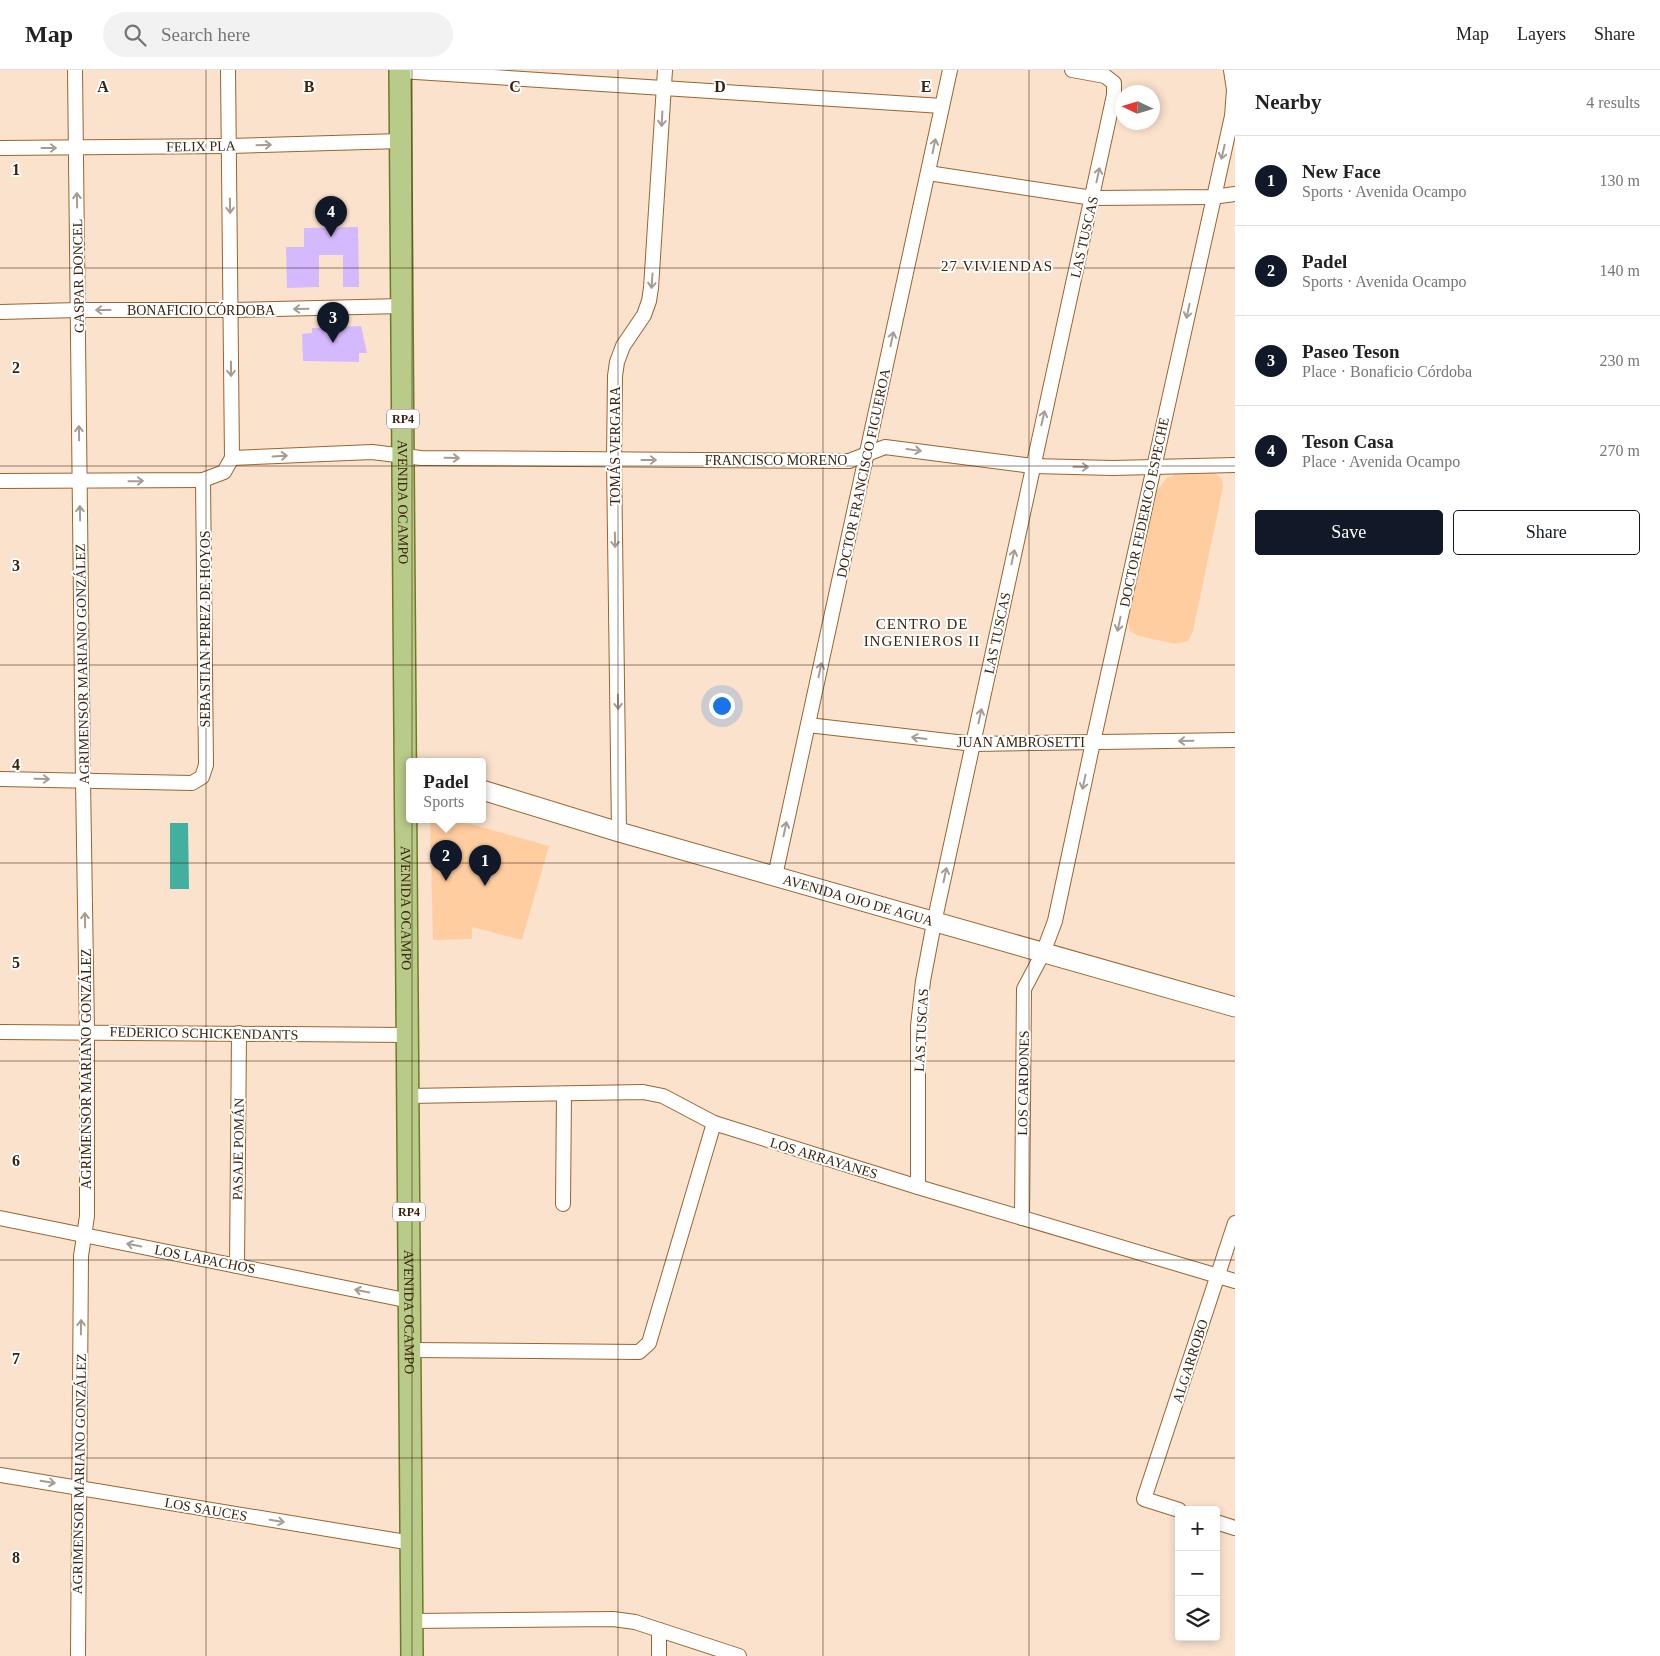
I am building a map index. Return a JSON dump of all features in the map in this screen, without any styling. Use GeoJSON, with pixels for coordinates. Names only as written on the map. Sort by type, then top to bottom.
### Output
{"type":"FeatureCollection","features":[{"type":"Feature","properties":{"kind":"main road","name":"AVENIDA OCAMPO"},"geometry":{"type":"LineString","coordinates":[[400,70],[408,758]]}},
{"type":"Feature","properties":{"kind":"main road","name":"AVENIDA OJO DE AGUA"},"geometry":{"type":"LineString","coordinates":[[486,791],[619,832],[1235,1008]]}},
{"type":"Feature","properties":{"kind":"main road","name":"AVENIDA OCAMPO"},"geometry":{"type":"LineString","coordinates":[[408,823],[412,1656]]}},
{"type":"Feature","properties":{"kind":"street","name":"GASPAR DONCEL"},"geometry":{"type":"LineString","coordinates":[[75,70],[80,482]]}},
{"type":"Feature","properties":{"kind":"street"},"geometry":{"type":"LineString","coordinates":[[0,482],[203,480],[224,472],[232,458],[228,70]]}},
{"type":"Feature","properties":{"kind":"street"},"geometry":{"type":"LineString","coordinates":[[400,70],[942,106]]}},
{"type":"Feature","properties":{"kind":"street","name":"TOMÁS VERGARA"},"geometry":{"type":"LineString","coordinates":[[619,832],[614,460],[615,376],[617,362],[623,346],[644,314],[649,301],[665,70]]}},
{"type":"Feature","properties":{"kind":"street","name":"DOCTOR FRANCISCO FIGUEROA"},"geometry":{"type":"LineString","coordinates":[[775,876],[950,70]]}},
{"type":"Feature","properties":{"kind":"street","name":"LAS TUSCAS"},"geometry":{"type":"LineString","coordinates":[[918,1186],[918,1026],[923,981],[934,922],[1114,95],[1114,83],[1105,76],[1072,70]]}},
{"type":"Feature","properties":{"kind":"street","name":"DOCTOR FEDERICO ESPECHE"},"geometry":{"type":"LineString","coordinates":[[1043,953],[1055,921],[1232,116],[1234,90],[1230,70]]}},
{"type":"Feature","properties":{"kind":"street","name":"FELIX PLA"},"geometry":{"type":"LineString","coordinates":[[0,148],[229,146],[401,141]]}},
{"type":"Feature","properties":{"kind":"street"},"geometry":{"type":"LineString","coordinates":[[928,173],[1093,198],[1213,197],[1235,194]]}},
{"type":"Feature","properties":{"kind":"street","name":"BONAFICIO CÓRDOBA"},"geometry":{"type":"LineString","coordinates":[[0,312],[402,306]]}},
{"type":"Feature","properties":{"kind":"street","name":"FRANCISCO MORENO"},"geometry":{"type":"LineString","coordinates":[[232,458],[372,452],[421,458],[849,462],[886,447],[1033,466],[1154,467],[1235,465]]}},
{"type":"Feature","properties":{"kind":"street","name":"SEBASTIAN PEREZ DE HOYOS"},"geometry":{"type":"LineString","coordinates":[[83,780],[192,784],[202,777],[206,765],[203,480]]}},
{"type":"Feature","properties":{"kind":"street","name":"AGRIMENSOR MARIANO GONZÁLEZ"},"geometry":{"type":"LineString","coordinates":[[78,1656],[81,1256],[87,1216],[87,1032],[80,482]]}},
{"type":"Feature","properties":{"kind":"street","name":"JUAN AMBROSETTI"},"geometry":{"type":"LineString","coordinates":[[808,725],[974,744],[1235,740]]}},
{"type":"Feature","properties":{"kind":"street"},"geometry":{"type":"LineString","coordinates":[[0,778],[83,780]]}},
{"type":"Feature","properties":{"kind":"street","name":"LOS CARDONES"},"geometry":{"type":"LineString","coordinates":[[1022,1218],[1024,989],[1043,953]]}},
{"type":"Feature","properties":{"kind":"street","name":"FEDERICO SCHICKENDANTS"},"geometry":{"type":"LineString","coordinates":[[0,1032],[408,1035]]}},
{"type":"Feature","properties":{"kind":"street","name":"PASAJE POMÁN"},"geometry":{"type":"LineString","coordinates":[[237,1266],[239,1033]]}},
{"type":"Feature","properties":{"kind":"street","name":"LOS ARRAYANES"},"geometry":{"type":"LineString","coordinates":[[408,1096],[644,1092],[663,1096],[714,1123],[1022,1218],[1235,1281]]}},
{"type":"Feature","properties":{"kind":"street"},"geometry":{"type":"LineString","coordinates":[[563,1204],[564,1094]]}},
{"type":"Feature","properties":{"kind":"street"},"geometry":{"type":"LineString","coordinates":[[410,1350],[639,1352],[649,1343],[714,1123]]}},
{"type":"Feature","properties":{"kind":"street","name":"LOS LAPACHOS"},"geometry":{"type":"LineString","coordinates":[[0,1218],[410,1301]]}},
{"type":"Feature","properties":{"kind":"street","name":"ALGARROBO"},"geometry":{"type":"LineString","coordinates":[[1175,1509],[1144,1499],[1235,1222]]}},
{"type":"Feature","properties":{"kind":"street","name":"LOS SAUCES"},"geometry":{"type":"LineString","coordinates":[[0,1475],[412,1543]]}},
{"type":"Feature","properties":{"kind":"street"},"geometry":{"type":"LineString","coordinates":[[1220,1523],[1235,1528]]}},
{"type":"Feature","properties":{"kind":"street"},"geometry":{"type":"LineString","coordinates":[[412,1621],[613,1620],[635,1622],[739,1656]]}},
{"type":"Feature","properties":{"kind":"street"},"geometry":{"type":"LineString","coordinates":[[658,1630],[658,1656]]}},
{"type":"Feature","properties":{"kind":"shaded area"},"geometry":{"type":"Polygon","coordinates":[[[1213,472],[1222,479],[1223,487],[1193,631],[1188,641],[1175,644],[1139,636],[1130,631],[1128,621],[1156,492],[1166,479],[1177,473],[1213,472]]]}},
{"type":"Feature","properties":{"kind":"shaded area"},"geometry":{"type":"Polygon","coordinates":[[[430,823],[467,823],[549,846],[522,940],[472,927],[472,939],[433,940],[430,823]]]}},
{"type":"Feature","properties":{"kind":"water"},"geometry":{"type":"Polygon","coordinates":[[[170,823],[188,823],[189,889],[170,889],[170,823]]]}},
{"type":"Feature","properties":{"kind":"building"},"geometry":{"type":"Polygon","coordinates":[[[358,227],[359,287],[343,287],[343,255],[319,255],[319,287],[287,288],[286,247],[304,247],[304,228],[358,227]]]}},
{"type":"Feature","properties":{"kind":"building"},"geometry":{"type":"Polygon","coordinates":[[[361,326],[367,353],[359,353],[359,362],[303,361],[302,334],[312,333],[312,328],[361,326]]]}},
{"type":"Feature","properties":{"kind":"place","name":"Teson Casa"},"geometry":{"type":"Point","coordinates":[331,237]}},
{"type":"Feature","properties":{"kind":"place","name":"Paseo Teson"},"geometry":{"type":"Point","coordinates":[333,343]}},
{"type":"Feature","properties":{"kind":"place","name":"Padel"},"geometry":{"type":"Point","coordinates":[446,881]}},
{"type":"Feature","properties":{"kind":"place","name":"New Face"},"geometry":{"type":"Point","coordinates":[485,886]}},
{"type":"Feature","properties":{"kind":"district","name":"27 VIVIENDAS"},"geometry":{"type":"Point","coordinates":[997,266]}},
{"type":"Feature","properties":{"kind":"district","name":"CENTRO DE INGENIEROS II"},"geometry":{"type":"Point","coordinates":[922,632]}}]}
